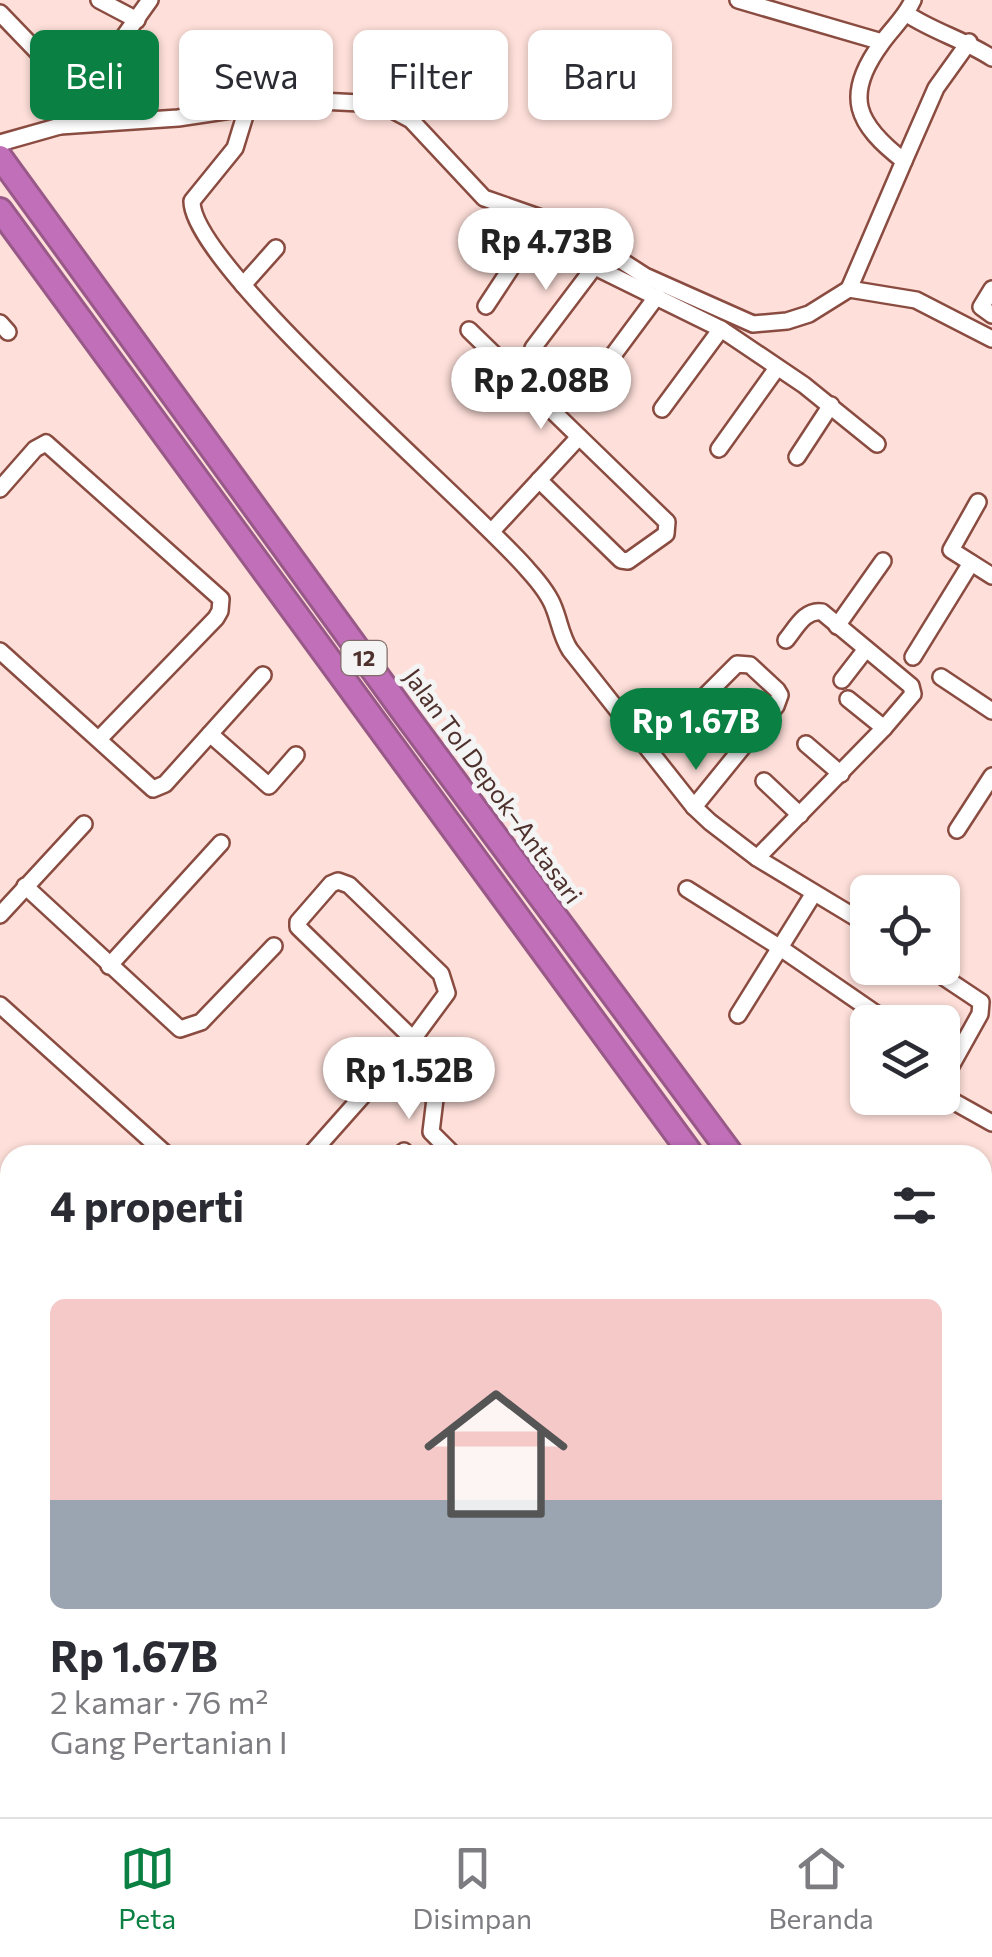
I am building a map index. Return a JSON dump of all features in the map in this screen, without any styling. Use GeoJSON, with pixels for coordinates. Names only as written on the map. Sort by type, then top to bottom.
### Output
{"type":"FeatureCollection","features":[{"type":"Feature","properties":{"kind":"highway","name":"Jalan Tol Depok–Antasari"},"geometry":{"type":"LineString","coordinates":[[0,157],[725,1145]]}},
{"type":"Feature","properties":{"kind":"highway","name":"12"},"geometry":{"type":"LineString","coordinates":[[0,210],[685,1145]]}},
{"type":"Feature","properties":{"kind":"street"},"geometry":{"type":"LineString","coordinates":[[99,0],[137,20]]}},
{"type":"Feature","properties":{"kind":"street"},"geometry":{"type":"LineString","coordinates":[[130,30],[150,0]]}},
{"type":"Feature","properties":{"kind":"street"},"geometry":{"type":"LineString","coordinates":[[738,0],[882,42]]}},
{"type":"Feature","properties":{"kind":"street"},"geometry":{"type":"LineString","coordinates":[[904,161],[864,122],[858,98],[863,72],[910,7],[926,26],[969,42],[992,58]]}},
{"type":"Feature","properties":{"kind":"street"},"geometry":{"type":"LineString","coordinates":[[0,14],[30,45]]}},
{"type":"Feature","properties":{"kind":"street"},"geometry":{"type":"LineString","coordinates":[[333,102],[381,104],[411,120],[484,198],[594,242],[646,276],[753,324],[787,321],[809,314],[850,289],[936,88],[969,42]]}},
{"type":"Feature","properties":{"kind":"street"},"geometry":{"type":"LineString","coordinates":[[0,142],[60,126],[179,118]]}},
{"type":"Feature","properties":{"kind":"street"},"geometry":{"type":"LineString","coordinates":[[60,126],[64,120]]}},
{"type":"Feature","properties":{"kind":"street"},"geometry":{"type":"LineString","coordinates":[[243,120],[235,148],[194,194],[192,206],[205,238],[243,284],[391,435],[492,530],[549,598],[562,638],[694,806],[728,838],[850,914]]}},
{"type":"Feature","properties":{"kind":"street"},"geometry":{"type":"LineString","coordinates":[[523,211],[532,236],[721,328],[831,405],[876,444]]}},
{"type":"Feature","properties":{"kind":"street"},"geometry":{"type":"LineString","coordinates":[[486,306],[532,236]]}},
{"type":"Feature","properties":{"kind":"street"},"geometry":{"type":"LineString","coordinates":[[243,284],[276,248]]}},
{"type":"Feature","properties":{"kind":"street"},"geometry":{"type":"LineString","coordinates":[[533,348],[595,266]]}},
{"type":"Feature","properties":{"kind":"street"},"geometry":{"type":"LineString","coordinates":[[850,289],[916,300],[992,339]]}},
{"type":"Feature","properties":{"kind":"street"},"geometry":{"type":"LineString","coordinates":[[992,289],[981,307],[992,315]]}},
{"type":"Feature","properties":{"kind":"street"},"geometry":{"type":"LineString","coordinates":[[614,354],[658,296]]}},
{"type":"Feature","properties":{"kind":"street"},"geometry":{"type":"LineString","coordinates":[[662,410],[721,328]]}},
{"type":"Feature","properties":{"kind":"street"},"geometry":{"type":"LineString","coordinates":[[469,330],[667,522],[666,534],[628,561],[621,560],[539,480]]}},
{"type":"Feature","properties":{"kind":"street"},"geometry":{"type":"LineString","coordinates":[[719,449],[777,368]]}},
{"type":"Feature","properties":{"kind":"street"},"geometry":{"type":"LineString","coordinates":[[797,457],[831,405]]}},
{"type":"Feature","properties":{"kind":"street"},"geometry":{"type":"LineString","coordinates":[[492,530],[579,438]]}},
{"type":"Feature","properties":{"kind":"street"},"geometry":{"type":"LineString","coordinates":[[0,489],[35,449],[46,443],[221,599],[216,618],[99,739]]}},
{"type":"Feature","properties":{"kind":"street"},"geometry":{"type":"LineString","coordinates":[[978,502],[950,550],[992,576]]}},
{"type":"Feature","properties":{"kind":"street"},"geometry":{"type":"LineString","coordinates":[[838,626],[883,561]]}},
{"type":"Feature","properties":{"kind":"street"},"geometry":{"type":"LineString","coordinates":[[913,658],[971,563]]}},
{"type":"Feature","properties":{"kind":"street"},"geometry":{"type":"LineString","coordinates":[[758,858],[884,728],[912,697],[913,690],[816,611],[806,616],[786,640]]}},
{"type":"Feature","properties":{"kind":"street"},"geometry":{"type":"LineString","coordinates":[[842,680],[866,649]]}},
{"type":"Feature","properties":{"kind":"street"},"geometry":{"type":"LineString","coordinates":[[0,651],[149,787],[157,789],[263,676]]}},
{"type":"Feature","properties":{"kind":"street"},"geometry":{"type":"LineString","coordinates":[[650,751],[738,664],[750,665],[777,690],[780,695],[776,706],[694,806]]}},
{"type":"Feature","properties":{"kind":"street"},"geometry":{"type":"LineString","coordinates":[[940,677],[992,710]]}},
{"type":"Feature","properties":{"kind":"street"},"geometry":{"type":"LineString","coordinates":[[848,699],[884,728]]}},
{"type":"Feature","properties":{"kind":"street"},"geometry":{"type":"LineString","coordinates":[[210,734],[269,786],[296,754]]}},
{"type":"Feature","properties":{"kind":"street"},"geometry":{"type":"LineString","coordinates":[[806,744],[841,774]]}},
{"type":"Feature","properties":{"kind":"street"},"geometry":{"type":"LineString","coordinates":[[957,830],[992,776]]}},
{"type":"Feature","properties":{"kind":"street"},"geometry":{"type":"LineString","coordinates":[[764,781],[800,814]]}},
{"type":"Feature","properties":{"kind":"street"},"geometry":{"type":"LineString","coordinates":[[0,915],[84,824]]}},
{"type":"Feature","properties":{"kind":"street"},"geometry":{"type":"LineString","coordinates":[[108,966],[220,843]]}},
{"type":"Feature","properties":{"kind":"street"},"geometry":{"type":"LineString","coordinates":[[319,1145],[414,1039],[444,1000],[447,986],[441,974],[343,882],[331,884],[298,922],[302,934],[414,1039]]}},
{"type":"Feature","properties":{"kind":"street"},"geometry":{"type":"LineString","coordinates":[[25,886],[180,1029],[202,1022],[274,946]]}},
{"type":"Feature","properties":{"kind":"street"},"geometry":{"type":"LineString","coordinates":[[687,890],[863,1005]]}},
{"type":"Feature","properties":{"kind":"street"},"geometry":{"type":"LineString","coordinates":[[738,1015],[814,892]]}},
{"type":"Feature","properties":{"kind":"street"},"geometry":{"type":"LineString","coordinates":[[956,985],[982,1002],[980,1014],[960,1050]]}},
{"type":"Feature","properties":{"kind":"street"},"geometry":{"type":"LineString","coordinates":[[0,1005],[156,1145]]}},
{"type":"Feature","properties":{"kind":"street"},"geometry":{"type":"LineString","coordinates":[[396,1059],[435,1099],[431,1132],[444,1145]]}},
{"type":"Feature","properties":{"kind":"street"},"geometry":{"type":"LineString","coordinates":[[960,1105],[992,1123]]}}]}
